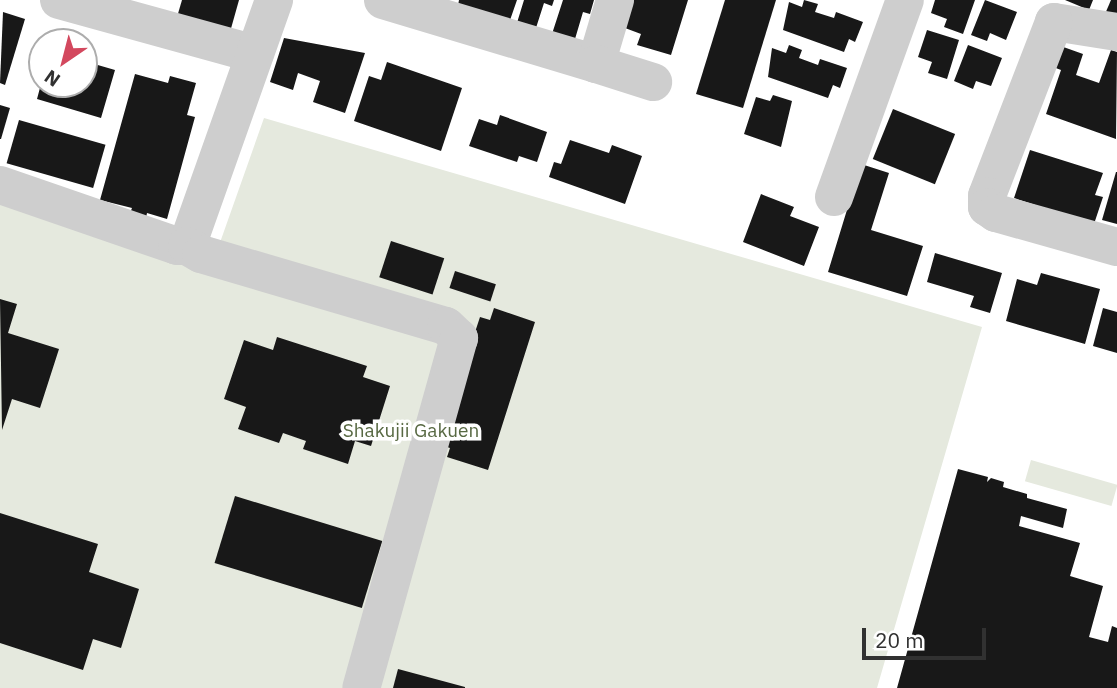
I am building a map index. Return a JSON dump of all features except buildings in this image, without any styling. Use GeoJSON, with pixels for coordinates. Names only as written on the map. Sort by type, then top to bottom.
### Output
{"type":"FeatureCollection","features":[{"type":"Feature","properties":{"kind":"street"},"geometry":{"type":"LineString","coordinates":[[59,0],[255,54]]}},
{"type":"Feature","properties":{"kind":"street"},"geometry":{"type":"LineString","coordinates":[[187,246],[274,0]]}},
{"type":"Feature","properties":{"kind":"street"},"geometry":{"type":"LineString","coordinates":[[383,0],[653,82]]}},
{"type":"Feature","properties":{"kind":"street"},"geometry":{"type":"LineString","coordinates":[[596,64],[615,0]]}},
{"type":"Feature","properties":{"kind":"street"},"geometry":{"type":"LineString","coordinates":[[834,197],[905,0]]}},
{"type":"Feature","properties":{"kind":"street"},"geometry":{"type":"LineString","coordinates":[[1117,32],[1054,22],[987,196],[987,207],[996,213],[1117,247]]}},
{"type":"Feature","properties":{"kind":"street"},"geometry":{"type":"LineString","coordinates":[[0,185],[177,246],[187,246],[201,254],[446,326],[459,338],[361,688]]}},
{"type":"Feature","properties":{"kind":"green space","name":"Shakujii Gakuen"},"geometry":{"type":"Polygon","coordinates":[[[264,118],[982,327],[877,688],[0,688],[0,199],[211,268],[264,118]]]}},
{"type":"Feature","properties":{"kind":"green space"},"geometry":{"type":"Polygon","coordinates":[[[1031,460],[1117,485],[1111,506],[1025,481],[1031,460]]]}}]}
